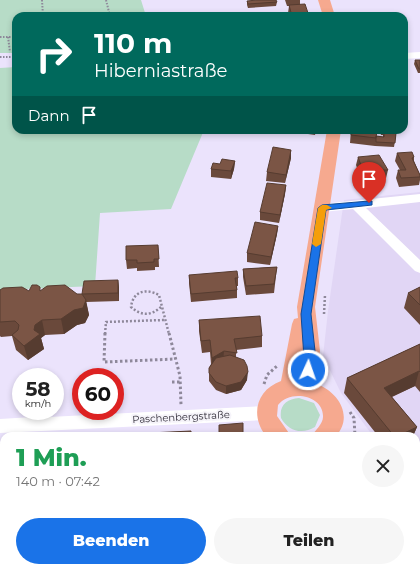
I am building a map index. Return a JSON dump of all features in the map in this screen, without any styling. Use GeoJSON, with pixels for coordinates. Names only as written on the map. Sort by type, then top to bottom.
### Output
{"type":"FeatureCollection","features":[{"type":"Feature","properties":{"kind":"main road"},"geometry":{"type":"LineString","coordinates":[[324,0],[328,12]]}},
{"type":"Feature","properties":{"kind":"main road"},"geometry":{"type":"LineString","coordinates":[[298,387],[310,351],[306,314],[333,134]]}},
{"type":"Feature","properties":{"kind":"main road"},"geometry":{"type":"LineString","coordinates":[[275,432],[268,422],[266,413],[268,401],[277,391],[298,387],[324,396],[330,404],[333,412],[330,432]]}},
{"type":"Feature","properties":{"kind":"street"},"geometry":{"type":"LineString","coordinates":[[408,56],[420,55]]}},
{"type":"Feature","properties":{"kind":"street"},"geometry":{"type":"LineString","coordinates":[[322,208],[420,198]]}},
{"type":"Feature","properties":{"kind":"street"},"geometry":{"type":"LineString","coordinates":[[356,205],[420,268]]}},
{"type":"Feature","properties":{"kind":"street","name":"Paschenbergstraße"},"geometry":{"type":"LineString","coordinates":[[64,417],[182,418],[266,413]]}},
{"type":"Feature","properties":{"kind":"street","name":"Paschenbergstraße"},"geometry":{"type":"LineString","coordinates":[[0,426],[27,420]]}},
{"type":"Feature","properties":{"kind":"path"},"geometry":{"type":"LineString","coordinates":[[42,0],[43,12]]}},
{"type":"Feature","properties":{"kind":"path"},"geometry":{"type":"LineString","coordinates":[[106,0],[109,12]]}},
{"type":"Feature","properties":{"kind":"path"},"geometry":{"type":"LineString","coordinates":[[0,37],[12,37]]}},
{"type":"Feature","properties":{"kind":"path"},"geometry":{"type":"LineString","coordinates":[[8,37],[10,52]]}},
{"type":"Feature","properties":{"kind":"path"},"geometry":{"type":"LineString","coordinates":[[0,57],[12,57]]}},
{"type":"Feature","properties":{"kind":"path"},"geometry":{"type":"LineString","coordinates":[[161,307],[157,311],[146,315],[135,311],[131,307],[133,297],[137,293],[142,291],[154,292],[159,295],[180,382],[182,418]]}},
{"type":"Feature","properties":{"kind":"path"},"geometry":{"type":"LineString","coordinates":[[146,315],[146,320]]}},
{"type":"Feature","properties":{"kind":"path"},"geometry":{"type":"LineString","coordinates":[[164,320],[106,322],[104,362],[175,359]]}},
{"type":"Feature","properties":{"kind":"path"},"geometry":{"type":"LineString","coordinates":[[172,382],[180,382]]}},
{"type":"Feature","properties":{"kind":"shaded area"},"geometry":{"type":"Polygon","coordinates":[[[420,192],[420,432],[370,432],[341,393],[323,356],[344,200],[420,192]]]}},
{"type":"Feature","properties":{"kind":"green space"},"geometry":{"type":"Polygon","coordinates":[[[0,0],[141,0],[145,12],[12,12],[12,53],[0,53],[0,0]]]}},
{"type":"Feature","properties":{"kind":"green space"},"geometry":{"type":"Polygon","coordinates":[[[12,67],[12,134],[202,134],[171,209],[100,213],[95,286],[0,290],[0,68],[12,67]]]}},
{"type":"Feature","properties":{"kind":"green space"},"geometry":{"type":"Polygon","coordinates":[[[299,398],[314,403],[320,415],[315,427],[305,431],[291,429],[281,418],[281,410],[283,406],[288,401],[299,398]]]}},
{"type":"Feature","properties":{"kind":"building"},"geometry":{"type":"Polygon","coordinates":[[[276,0],[277,2],[248,4],[247,1],[276,0]]]}},
{"type":"Feature","properties":{"kind":"building"},"geometry":{"type":"Polygon","coordinates":[[[305,4],[308,12],[291,12],[289,5],[305,4]]]}},
{"type":"Feature","properties":{"kind":"building"},"geometry":{"type":"Polygon","coordinates":[[[415,60],[420,60],[420,69],[419,69],[415,60]]]}},
{"type":"Feature","properties":{"kind":"building"},"geometry":{"type":"Polygon","coordinates":[[[351,134],[376,134],[376,138],[351,134]]]}},
{"type":"Feature","properties":{"kind":"building"},"geometry":{"type":"Polygon","coordinates":[[[384,134],[396,134],[395,143],[376,142],[376,136],[384,137],[384,134]]]}},
{"type":"Feature","properties":{"kind":"building"},"geometry":{"type":"Polygon","coordinates":[[[273,147],[291,150],[286,175],[267,172],[273,147]]]}},
{"type":"Feature","properties":{"kind":"building"},"geometry":{"type":"Polygon","coordinates":[[[412,152],[414,157],[412,158],[420,177],[401,178],[398,170],[406,170],[397,153],[412,152]]]}},
{"type":"Feature","properties":{"kind":"building"},"geometry":{"type":"Polygon","coordinates":[[[379,155],[388,170],[381,170],[382,173],[371,174],[370,171],[363,171],[358,157],[379,155]]]}},
{"type":"Feature","properties":{"kind":"building"},"geometry":{"type":"Polygon","coordinates":[[[222,159],[235,161],[231,171],[211,169],[213,163],[220,164],[222,159]]]}},
{"type":"Feature","properties":{"kind":"building"},"geometry":{"type":"Polygon","coordinates":[[[267,183],[286,185],[280,215],[260,212],[267,183]]]}},
{"type":"Feature","properties":{"kind":"building"},"geometry":{"type":"Polygon","coordinates":[[[255,222],[278,226],[271,257],[247,253],[255,222]]]}},
{"type":"Feature","properties":{"kind":"building"},"geometry":{"type":"Polygon","coordinates":[[[158,245],[159,259],[154,259],[154,262],[137,263],[137,260],[126,260],[126,246],[158,245]]]}},
{"type":"Feature","properties":{"kind":"building"},"geometry":{"type":"Polygon","coordinates":[[[277,267],[274,284],[246,286],[243,269],[277,267]]]}},
{"type":"Feature","properties":{"kind":"building"},"geometry":{"type":"Polygon","coordinates":[[[237,271],[238,278],[235,278],[237,290],[191,294],[189,275],[237,271]]]}},
{"type":"Feature","properties":{"kind":"building"},"geometry":{"type":"Polygon","coordinates":[[[118,280],[118,293],[82,294],[84,281],[118,280]]]}},
{"type":"Feature","properties":{"kind":"building"},"geometry":{"type":"Polygon","coordinates":[[[32,285],[37,285],[40,287],[40,291],[47,286],[65,285],[77,294],[82,294],[86,300],[83,308],[74,310],[61,319],[42,320],[35,325],[34,330],[40,334],[24,346],[12,335],[18,330],[19,325],[15,321],[0,322],[0,290],[3,288],[22,287],[29,291],[32,285]]]}},
{"type":"Feature","properties":{"kind":"building"},"geometry":{"type":"Polygon","coordinates":[[[420,287],[420,305],[408,293],[420,287]]]}},
{"type":"Feature","properties":{"kind":"building"},"geometry":{"type":"Polygon","coordinates":[[[260,316],[262,336],[234,339],[237,353],[224,351],[212,358],[210,340],[201,341],[199,320],[260,316]]]}},
{"type":"Feature","properties":{"kind":"building"},"geometry":{"type":"Polygon","coordinates":[[[420,344],[420,372],[419,371],[384,388],[417,427],[406,432],[391,432],[347,378],[420,344]]]}},
{"type":"Feature","properties":{"kind":"building"},"geometry":{"type":"Polygon","coordinates":[[[230,355],[244,360],[248,372],[241,382],[226,386],[216,382],[209,373],[209,368],[216,358],[230,355]]]}},
{"type":"Feature","properties":{"kind":"building"},"geometry":{"type":"Polygon","coordinates":[[[243,423],[243,432],[219,432],[219,425],[243,423]]]}},
{"type":"Feature","properties":{"kind":"building"},"geometry":{"type":"Polygon","coordinates":[[[191,431],[191,432],[170,432],[191,431]]]}},
{"type":"Feature","properties":{"kind":"slow traffic"},"geometry":{"type":"LineString","coordinates":[[316,244],[322,208],[327,208]]}},
{"type":"Feature","properties":{"kind":"route"},"geometry":{"type":"LineString","coordinates":[[308,370],[310,351],[306,314],[322,208],[369,203]]}}]}
